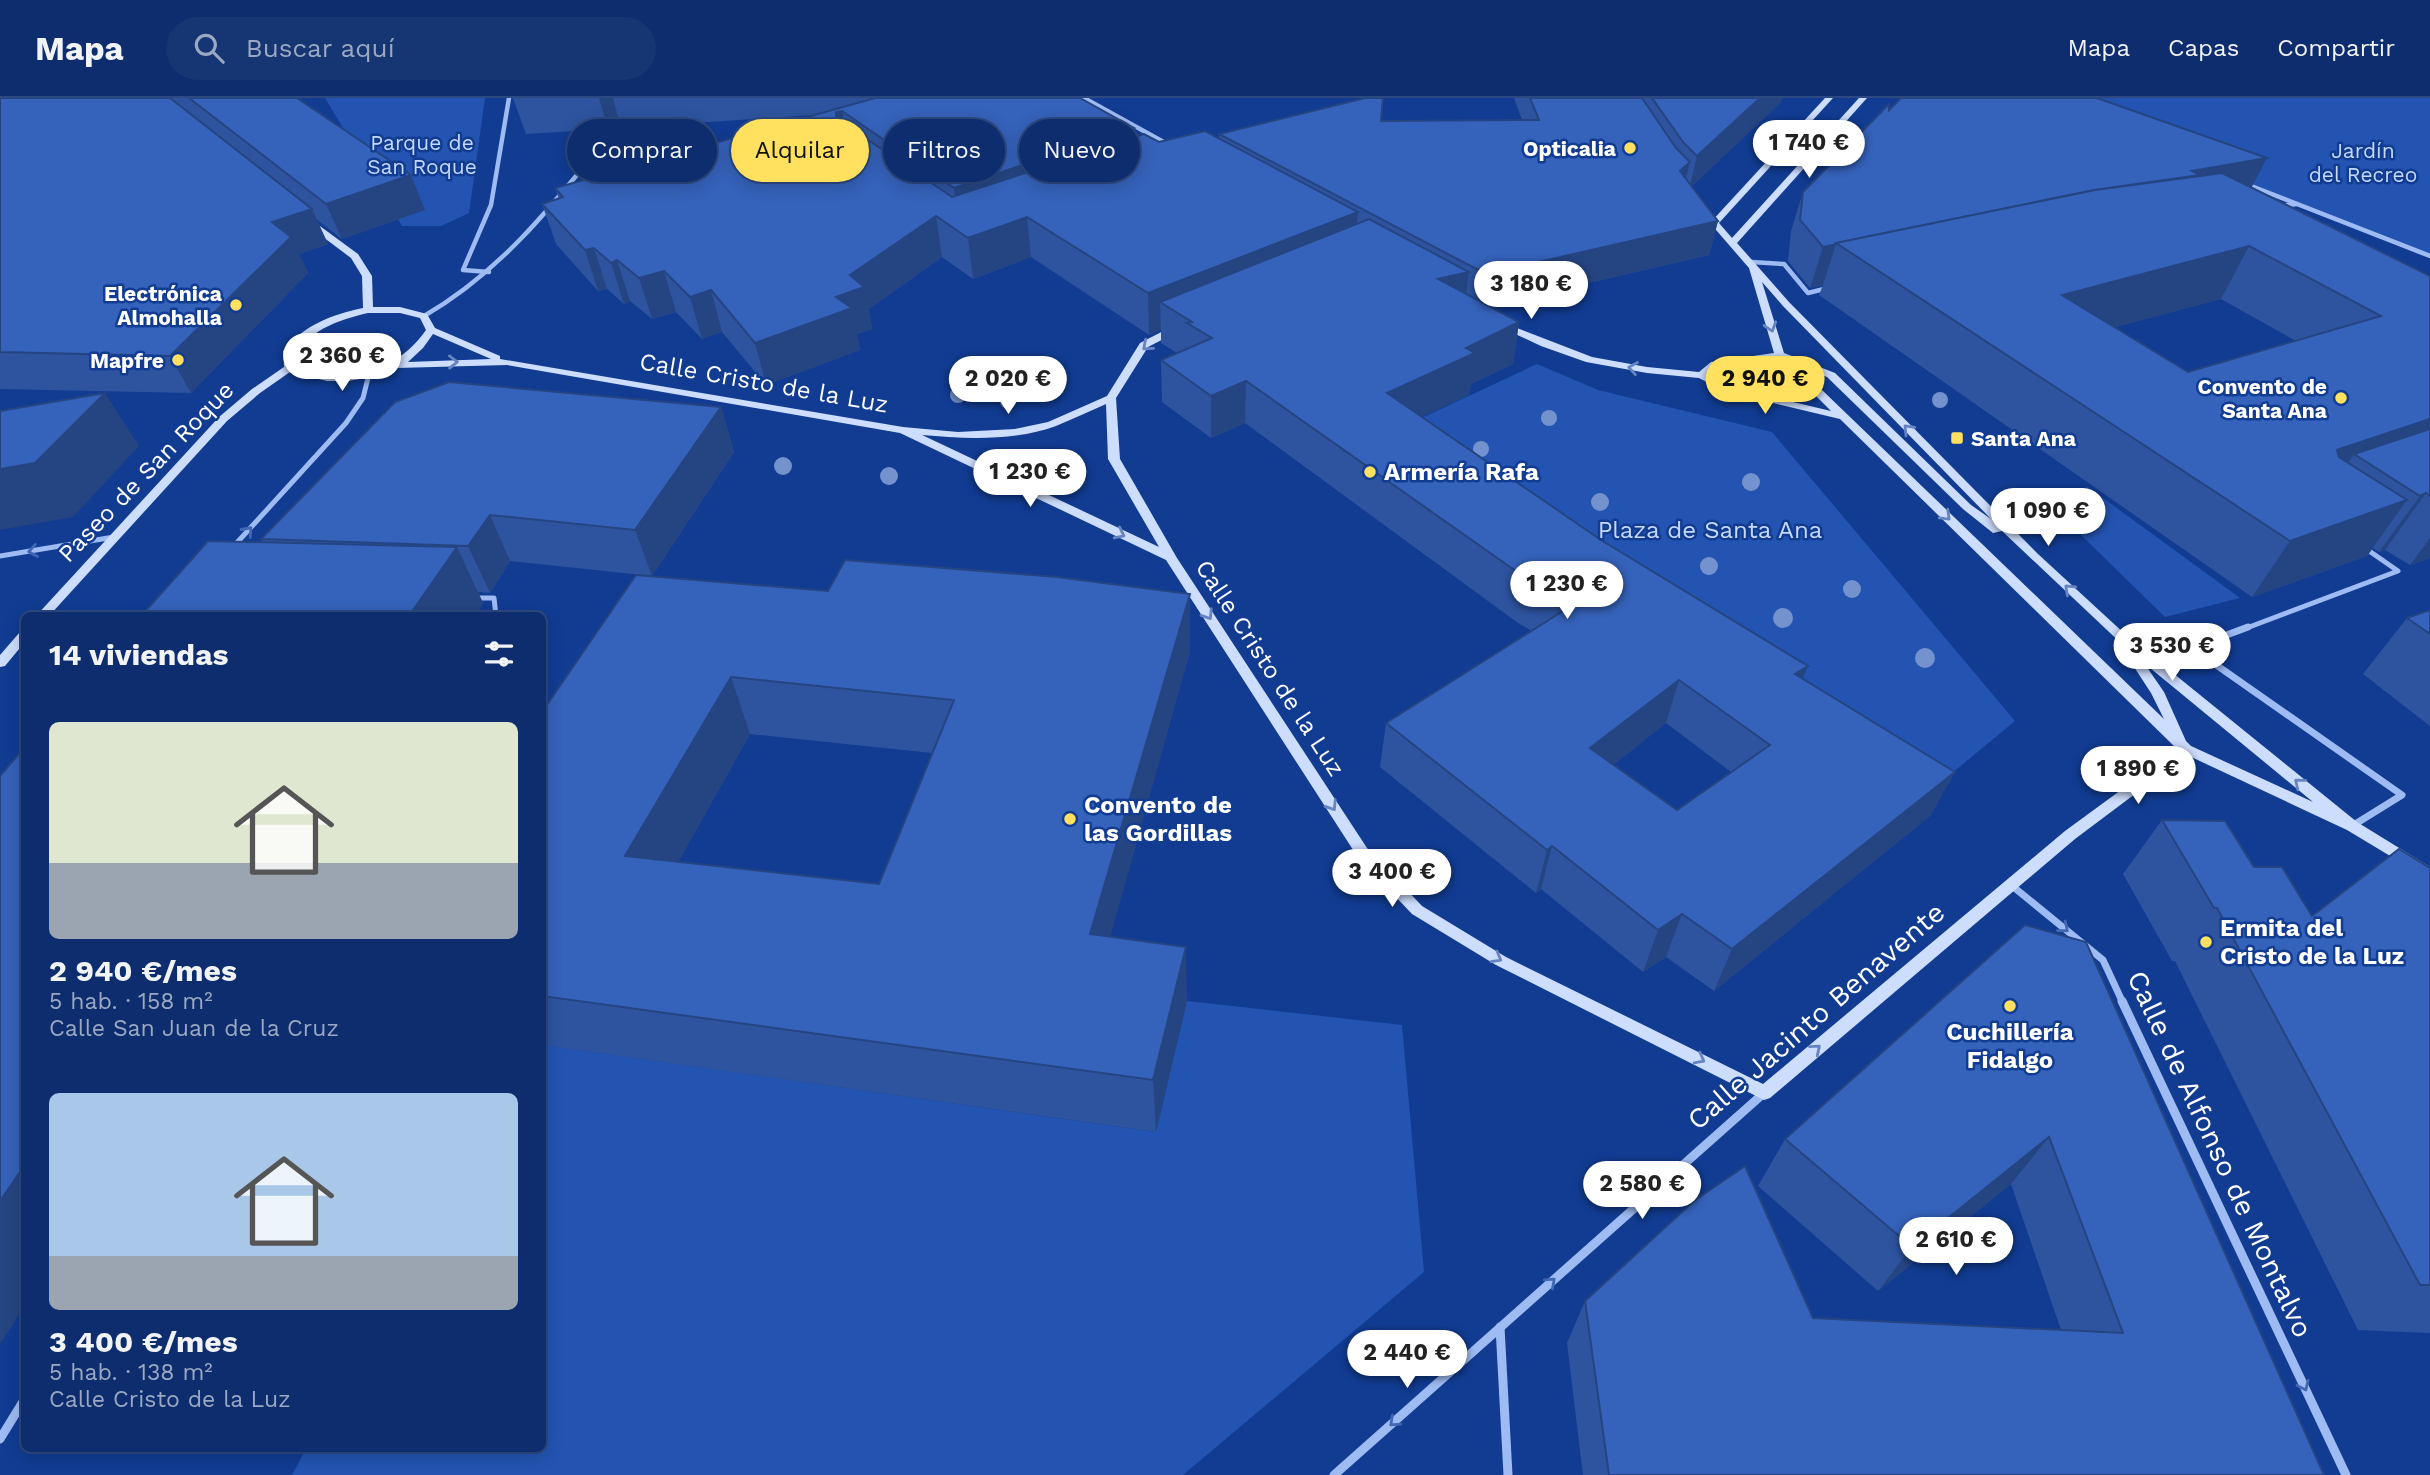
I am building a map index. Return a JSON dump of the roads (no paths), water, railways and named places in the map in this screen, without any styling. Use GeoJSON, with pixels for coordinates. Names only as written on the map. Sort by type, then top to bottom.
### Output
{"type":"FeatureCollection","features":[{"type":"Feature","properties":{"kind":"street"},"geometry":{"type":"LineString","coordinates":[[489,272],[463,271],[491,205],[509,98]]}},
{"type":"Feature","properties":{"kind":"street"},"geometry":{"type":"LineString","coordinates":[[1084,98],[1175,148]]}},
{"type":"Feature","properties":{"kind":"street"},"geometry":{"type":"LineString","coordinates":[[1097,98],[1098,106]]}},
{"type":"Feature","properties":{"kind":"street"},"geometry":{"type":"LineString","coordinates":[[1713,223],[1829,98]]}},
{"type":"Feature","properties":{"kind":"street"},"geometry":{"type":"LineString","coordinates":[[1732,243],[1863,98]]}},
{"type":"Feature","properties":{"kind":"street"},"geometry":{"type":"LineString","coordinates":[[424,316],[431,330],[422,347],[398,365],[369,374],[333,379],[307,376],[289,368],[288,351],[305,332],[332,318],[368,310],[400,310],[424,316],[453,302],[489,272],[538,219],[632,108]]}},
{"type":"Feature","properties":{"kind":"street"},"geometry":{"type":"LineString","coordinates":[[2234,180],[2430,256]]}},
{"type":"Feature","properties":{"kind":"street"},"geometry":{"type":"LineString","coordinates":[[2270,208],[2297,204]]}},
{"type":"Feature","properties":{"kind":"street"},"geometry":{"type":"LineString","coordinates":[[1705,214],[1786,304],[2034,557],[2122,638],[2352,826]]}},
{"type":"Feature","properties":{"kind":"street"},"geometry":{"type":"LineString","coordinates":[[302,217],[355,256],[367,276],[368,310]]}},
{"type":"Feature","properties":{"kind":"street"},"geometry":{"type":"LineString","coordinates":[[1751,262],[1784,264],[1808,293],[1834,287]]}},
{"type":"Feature","properties":{"kind":"street"},"geometry":{"type":"LineString","coordinates":[[1751,262],[1780,355],[2186,749],[2352,826],[2430,874]]}},
{"type":"Feature","properties":{"kind":"street"},"geometry":{"type":"LineString","coordinates":[[1488,319],[1590,360],[1647,370],[1701,375],[1730,390],[1844,417]]}},
{"type":"Feature","properties":{"kind":"street"},"geometry":{"type":"LineString","coordinates":[[1171,558],[1114,459],[1111,398],[1143,345],[1188,324]]}},
{"type":"Feature","properties":{"kind":"street","name":"Calle Cristo de la Luz"},"geometry":{"type":"LineString","coordinates":[[431,330],[508,362]]}},
{"type":"Feature","properties":{"kind":"street"},"geometry":{"type":"LineString","coordinates":[[1701,375],[1715,364],[1780,355],[1831,375],[1967,507],[2034,557]]}},
{"type":"Feature","properties":{"kind":"street","name":"Calle Cristo de la Luz"},"geometry":{"type":"LineString","coordinates":[[398,365],[508,362],[904,430],[1171,558],[1362,852],[1417,910],[1501,961],[1764,1093]]}},
{"type":"Feature","properties":{"kind":"street","name":"Paseo de San Roque"},"geometry":{"type":"LineString","coordinates":[[46,612],[223,419],[289,368]]}},
{"type":"Feature","properties":{"kind":"street"},"geometry":{"type":"LineString","coordinates":[[226,555],[346,423],[363,398],[369,374]]}},
{"type":"Feature","properties":{"kind":"street"},"geometry":{"type":"LineString","coordinates":[[904,430],[958,435],[1015,432],[1051,424],[1111,398]]}},
{"type":"Feature","properties":{"kind":"street"},"geometry":{"type":"LineString","coordinates":[[0,556],[114,537]]}},
{"type":"Feature","properties":{"kind":"street"},"geometry":{"type":"LineString","coordinates":[[2352,826],[2402,794],[2192,648],[2398,571],[2357,543]]}},
{"type":"Feature","properties":{"kind":"street"},"geometry":{"type":"LineString","coordinates":[[466,597],[494,598],[496,612]]}},
{"type":"Feature","properties":{"kind":"street"},"geometry":{"type":"LineString","coordinates":[[0,663],[21,638]]}},
{"type":"Feature","properties":{"kind":"street"},"geometry":{"type":"LineString","coordinates":[[2122,638],[2157,692],[2186,749]]}},
{"type":"Feature","properties":{"kind":"street","name":"Calle Jacinto Benavente"},"geometry":{"type":"LineString","coordinates":[[1334,1475],[1764,1093],[2070,835],[2186,749]]}},
{"type":"Feature","properties":{"kind":"street","name":"Calle de Alfonso de Montalvo"},"geometry":{"type":"LineString","coordinates":[[2011,885],[2103,960],[2346,1475]]}},
{"type":"Feature","properties":{"kind":"street"},"geometry":{"type":"LineString","coordinates":[[1500,1327],[1508,1475]]}},
{"type":"Feature","properties":{"kind":"street"},"geometry":{"type":"LineString","coordinates":[[0,1439],[21,1405]]}},
{"type":"Feature","properties":{"kind":"place","name":"Opticalia"},"geometry":{"type":"Point","coordinates":[1630,148]}},
{"type":"Feature","properties":{"kind":"place","name":"Electrónica Almohalla"},"geometry":{"type":"Point","coordinates":[236,305]}},
{"type":"Feature","properties":{"kind":"place","name":"Mapfre"},"geometry":{"type":"Point","coordinates":[178,360]}},
{"type":"Feature","properties":{"kind":"place","name":"Convento de Santa Ana"},"geometry":{"type":"Point","coordinates":[2341,398]}},
{"type":"Feature","properties":{"kind":"place","name":"Santa Ana"},"geometry":{"type":"Point","coordinates":[1957,438]}},
{"type":"Feature","properties":{"kind":"place","name":"Armería Rafa"},"geometry":{"type":"Point","coordinates":[1370,472]}},
{"type":"Feature","properties":{"kind":"place","name":"Convento de las Gordillas"},"geometry":{"type":"Point","coordinates":[1070,819]}},
{"type":"Feature","properties":{"kind":"place","name":"Ermita del Cristo de la Luz"},"geometry":{"type":"Point","coordinates":[2206,942]}},
{"type":"Feature","properties":{"kind":"place","name":"Cuchillería Fidalgo"},"geometry":{"type":"Point","coordinates":[2010,1006]}},
{"type":"Feature","properties":{"kind":"park label","name":"Parque de San Roque"},"geometry":{"type":"Point","coordinates":[422,154]}},
{"type":"Feature","properties":{"kind":"park label","name":"Jardín del Recreo"},"geometry":{"type":"Point","coordinates":[2363,162]}},
{"type":"Feature","properties":{"kind":"park label","name":"Plaza de Santa Ana"},"geometry":{"type":"Point","coordinates":[1710,530]}}]}
